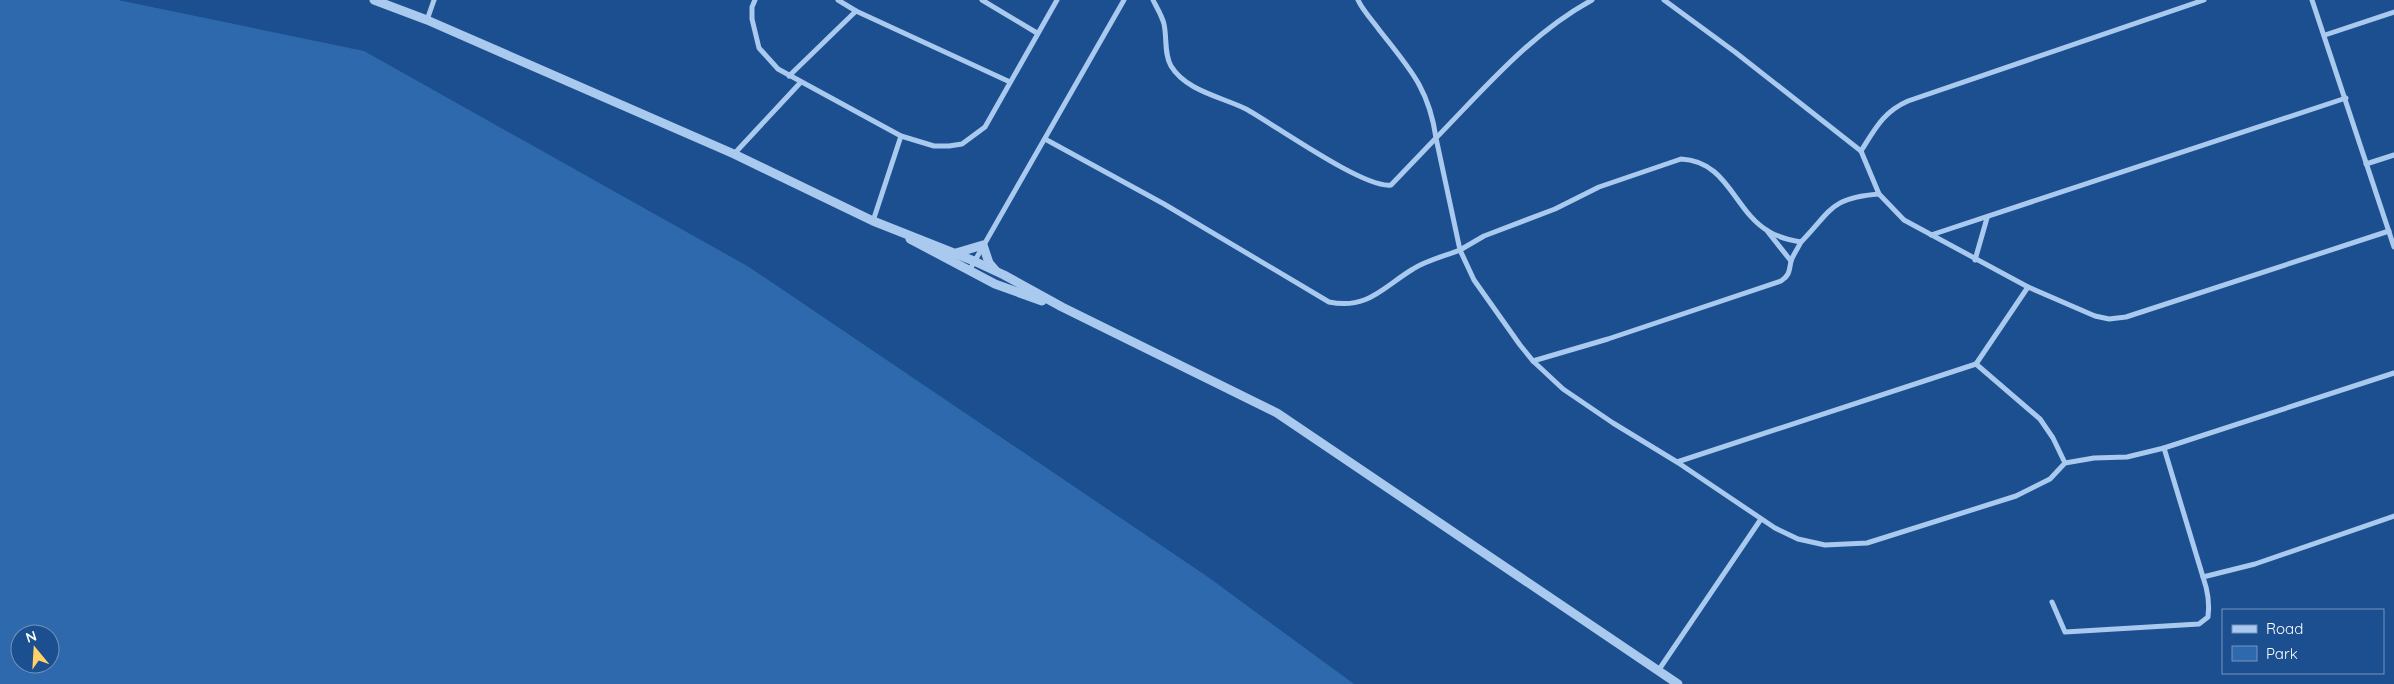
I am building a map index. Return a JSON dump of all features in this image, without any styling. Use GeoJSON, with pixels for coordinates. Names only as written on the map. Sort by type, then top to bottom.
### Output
{"type":"FeatureCollection","features":[{"type":"Feature","properties":{"kind":"street"},"geometry":{"type":"LineString","coordinates":[[374,0],[426,20],[734,154],[873,221],[956,253],[996,271],[1062,307],[1277,412],[1678,684]]}},
{"type":"Feature","properties":{"kind":"street"},"geometry":{"type":"LineString","coordinates":[[426,20],[434,0]]}},
{"type":"Feature","properties":{"kind":"street"},"geometry":{"type":"LineString","coordinates":[[755,0],[752,7],[752,19],[759,48],[778,69],[901,136],[934,146],[962,144],[985,127],[1057,0]]}},
{"type":"Feature","properties":{"kind":"street"},"geometry":{"type":"LineString","coordinates":[[838,0],[856,11],[1010,82]]}},
{"type":"Feature","properties":{"kind":"street"},"geometry":{"type":"LineString","coordinates":[[982,0],[1037,33]]}},
{"type":"Feature","properties":{"kind":"street"},"geometry":{"type":"LineString","coordinates":[[969,271],[1124,0]]}},
{"type":"Feature","properties":{"kind":"street"},"geometry":{"type":"LineString","coordinates":[[1153,0],[1165,26],[1168,57],[1171,66],[1180,76],[1203,92],[1245,109],[1347,170],[1379,184],[1391,185],[1520,53],[1565,17],[1592,0]]}},
{"type":"Feature","properties":{"kind":"street"},"geometry":{"type":"LineString","coordinates":[[1354,0],[1359,3],[1418,80],[1427,98],[1460,250],[1474,280],[1533,361],[1563,389],[1613,423],[1678,462],[1761,519],[1798,539],[1825,545],[1867,543],[2016,496],[2050,478],[2065,463],[2094,458],[2127,457],[2164,448],[2394,373]]}},
{"type":"Feature","properties":{"kind":"street"},"geometry":{"type":"LineString","coordinates":[[1664,0],[1735,52],[1861,151],[1879,194],[1904,220],[2028,288],[2095,316],[2109,319],[2126,317],[2389,231]]}},
{"type":"Feature","properties":{"kind":"street"},"geometry":{"type":"LineString","coordinates":[[1861,151],[1883,116],[1895,106],[2204,0]]}},
{"type":"Feature","properties":{"kind":"street"},"geometry":{"type":"LineString","coordinates":[[2312,0],[2394,246]]}},
{"type":"Feature","properties":{"kind":"street"},"geometry":{"type":"LineString","coordinates":[[789,76],[856,11]]}},
{"type":"Feature","properties":{"kind":"street"},"geometry":{"type":"LineString","coordinates":[[2325,35],[2394,12]]}},
{"type":"Feature","properties":{"kind":"street"},"geometry":{"type":"LineString","coordinates":[[734,154],[800,82]]}},
{"type":"Feature","properties":{"kind":"street"},"geometry":{"type":"LineString","coordinates":[[1931,235],[2346,98]]}},
{"type":"Feature","properties":{"kind":"street"},"geometry":{"type":"LineString","coordinates":[[873,221],[901,136]]}},
{"type":"Feature","properties":{"kind":"street"},"geometry":{"type":"LineString","coordinates":[[1045,139],[1164,204],[1330,302],[1344,305],[1359,304],[1373,297],[1414,268],[1460,250],[1484,236],[1555,209],[1599,187],[1681,159],[1694,160],[1709,167],[1767,231],[1791,262]]}},
{"type":"Feature","properties":{"kind":"street"},"geometry":{"type":"LineString","coordinates":[[2366,164],[2394,155]]}},
{"type":"Feature","properties":{"kind":"street"},"geometry":{"type":"LineString","coordinates":[[1533,361],[1608,339],[1781,281],[1787,277],[1791,270],[1791,262],[1801,242],[1824,215],[1846,199],[1879,194]]}},
{"type":"Feature","properties":{"kind":"street"},"geometry":{"type":"LineString","coordinates":[[1976,260],[1987,218]]}},
{"type":"Feature","properties":{"kind":"street"},"geometry":{"type":"LineString","coordinates":[[897,230],[995,284],[1062,307]]}},
{"type":"Feature","properties":{"kind":"street"},"geometry":{"type":"LineString","coordinates":[[1767,231],[1801,242]]}},
{"type":"Feature","properties":{"kind":"street"},"geometry":{"type":"LineString","coordinates":[[956,253],[983,245]]}},
{"type":"Feature","properties":{"kind":"street"},"geometry":{"type":"LineString","coordinates":[[983,245],[989,263],[996,271]]}},
{"type":"Feature","properties":{"kind":"street"},"geometry":{"type":"LineString","coordinates":[[1678,462],[1976,364],[2028,288]]}},
{"type":"Feature","properties":{"kind":"street"},"geometry":{"type":"LineString","coordinates":[[1976,364],[2040,419],[2053,438],[2065,463]]}},
{"type":"Feature","properties":{"kind":"street"},"geometry":{"type":"LineString","coordinates":[[2052,602],[2065,632],[2137,630],[2199,624],[2208,617],[2208,593],[2164,448]]}},
{"type":"Feature","properties":{"kind":"street"},"geometry":{"type":"LineString","coordinates":[[2203,577],[2255,564],[2394,516]]}},
{"type":"Feature","properties":{"kind":"street"},"geometry":{"type":"LineString","coordinates":[[1658,670],[1761,519]]}},
{"type":"Feature","properties":{"kind":"green space"},"geometry":{"type":"Polygon","coordinates":[[[0,0],[118,0],[364,51],[749,267],[1208,577],[1354,684],[0,684],[0,0]]]}}]}
